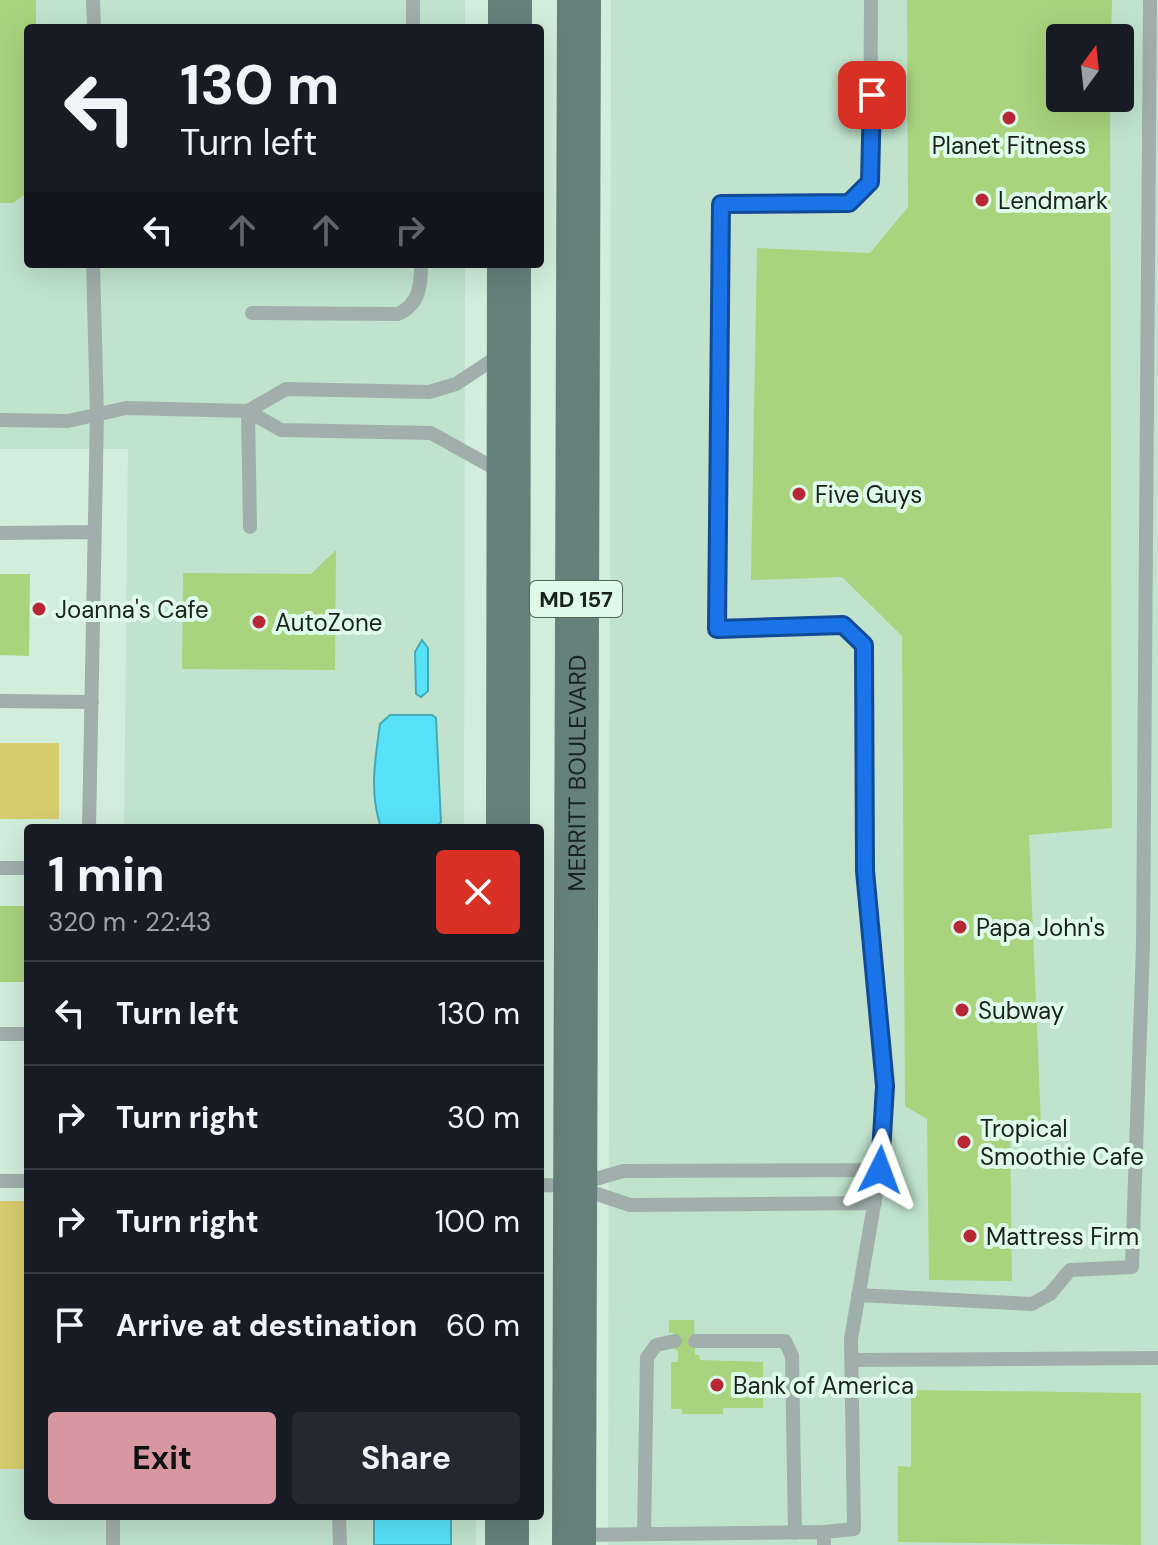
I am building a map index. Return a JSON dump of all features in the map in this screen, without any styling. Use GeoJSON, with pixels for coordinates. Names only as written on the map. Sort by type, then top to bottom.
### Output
{"type":"FeatureCollection","features":[{"type":"Feature","properties":{"kind":"main road"},"geometry":{"type":"LineString","coordinates":[[510,0],[510,24]]}},
{"type":"Feature","properties":{"kind":"main road","name":"MERRITT BOULEVARD"},"geometry":{"type":"LineString","coordinates":[[574,1540],[556,1185],[579,0]]}},
{"type":"Feature","properties":{"kind":"main road","name":"MD 157"},"geometry":{"type":"LineString","coordinates":[[508,824],[509,268]]}},
{"type":"Feature","properties":{"kind":"main road"},"geometry":{"type":"LineString","coordinates":[[507,1520],[507,1545]]}},
{"type":"Feature","properties":{"kind":"lane"},"geometry":{"type":"LineString","coordinates":[[93,0],[94,24]]}},
{"type":"Feature","properties":{"kind":"lane"},"geometry":{"type":"LineString","coordinates":[[413,0],[413,24]]}},
{"type":"Feature","properties":{"kind":"lane"},"geometry":{"type":"LineString","coordinates":[[574,1540],[644,1534],[795,1533],[824,1539],[854,1529],[852,1360],[858,1295],[880,1170],[885,1086],[865,871],[864,645],[843,625],[717,629],[721,204],[849,203],[870,182],[871,0]]}},
{"type":"Feature","properties":{"kind":"lane"},"geometry":{"type":"LineString","coordinates":[[858,1295],[1032,1304],[1050,1294],[1070,1270],[1132,1267],[1143,945],[1150,0]]}},
{"type":"Feature","properties":{"kind":"lane"},"geometry":{"type":"LineString","coordinates":[[89,824],[97,415],[93,268]]}},
{"type":"Feature","properties":{"kind":"lane"},"geometry":{"type":"LineString","coordinates":[[252,313],[398,314],[414,304],[419,293],[421,268]]}},
{"type":"Feature","properties":{"kind":"lane"},"geometry":{"type":"LineString","coordinates":[[248,411],[286,389],[429,392],[456,384],[509,350]]}},
{"type":"Feature","properties":{"kind":"lane"},"geometry":{"type":"LineString","coordinates":[[0,420],[68,421],[126,408],[248,411],[281,430],[431,433],[508,476]]}},
{"type":"Feature","properties":{"kind":"lane"},"geometry":{"type":"LineString","coordinates":[[248,411],[250,527]]}},
{"type":"Feature","properties":{"kind":"lane"},"geometry":{"type":"LineString","coordinates":[[0,533],[94,532]]}},
{"type":"Feature","properties":{"kind":"lane"},"geometry":{"type":"LineString","coordinates":[[0,701],[92,702]]}},
{"type":"Feature","properties":{"kind":"lane"},"geometry":{"type":"LineString","coordinates":[[0,868],[24,868]]}},
{"type":"Feature","properties":{"kind":"lane"},"geometry":{"type":"LineString","coordinates":[[0,1034],[24,1034]]}},
{"type":"Feature","properties":{"kind":"lane"},"geometry":{"type":"LineString","coordinates":[[556,1185],[623,1171],[880,1170]]}},
{"type":"Feature","properties":{"kind":"lane"},"geometry":{"type":"LineString","coordinates":[[0,1181],[24,1181]]}},
{"type":"Feature","properties":{"kind":"lane"},"geometry":{"type":"LineString","coordinates":[[556,1185],[630,1205],[875,1203]]}},
{"type":"Feature","properties":{"kind":"lane"},"geometry":{"type":"LineString","coordinates":[[644,1534],[647,1358],[656,1345],[675,1341]]}},
{"type":"Feature","properties":{"kind":"lane"},"geometry":{"type":"LineString","coordinates":[[695,1341],[785,1341],[792,1356],[795,1533]]}},
{"type":"Feature","properties":{"kind":"lane"},"geometry":{"type":"LineString","coordinates":[[852,1360],[1158,1358]]}},
{"type":"Feature","properties":{"kind":"lane"},"geometry":{"type":"LineString","coordinates":[[113,1520],[113,1545]]}},
{"type":"Feature","properties":{"kind":"lane"},"geometry":{"type":"LineString","coordinates":[[339,1520],[340,1545]]}},
{"type":"Feature","properties":{"kind":"shaded area"},"geometry":{"type":"Polygon","coordinates":[[[0,0],[465,0],[465,24],[24,24],[24,268],[465,268],[464,824],[124,824],[128,449],[0,449],[0,0]]]}},
{"type":"Feature","properties":{"kind":"shaded area"},"geometry":{"type":"Polygon","coordinates":[[[611,0],[1158,0],[1158,1545],[608,1545],[611,0]]]}},
{"type":"Feature","properties":{"kind":"shaded area"},"geometry":{"type":"Polygon","coordinates":[[[0,743],[59,743],[59,819],[0,819],[0,743]]]}},
{"type":"Feature","properties":{"kind":"shaded area"},"geometry":{"type":"Polygon","coordinates":[[[0,1201],[24,1201],[24,1469],[0,1469],[0,1201]]]}},
{"type":"Feature","properties":{"kind":"shaded area"},"geometry":{"type":"Polygon","coordinates":[[[0,1469],[24,1469],[24,1520],[476,1520],[476,1545],[0,1545],[0,1469]]]}},
{"type":"Feature","properties":{"kind":"water"},"geometry":{"type":"Polygon","coordinates":[[[422,640],[428,648],[428,691],[421,697],[416,694],[415,652],[422,640]]]}},
{"type":"Feature","properties":{"kind":"water"},"geometry":{"type":"Polygon","coordinates":[[[390,715],[432,715],[436,718],[439,824],[380,824],[374,789],[380,724],[390,715]]]}},
{"type":"Feature","properties":{"kind":"water"},"geometry":{"type":"Polygon","coordinates":[[[374,1520],[451,1520],[451,1545],[374,1545],[374,1520]]]}},
{"type":"Feature","properties":{"kind":"building"},"geometry":{"type":"Polygon","coordinates":[[[0,0],[36,0],[36,24],[24,24],[24,195],[13,203],[0,203],[0,0]]]}},
{"type":"Feature","properties":{"kind":"building"},"geometry":{"type":"Polygon","coordinates":[[[907,0],[1112,0],[1111,24],[1046,24],[1046,112],[1110,112],[1112,828],[1029,835],[1041,1125],[1010,1120],[1012,1281],[929,1280],[927,1119],[905,1106],[902,636],[842,577],[751,580],[757,248],[870,253],[908,207],[907,0]]]}},
{"type":"Feature","properties":{"kind":"building","name":"AutoZone"},"geometry":{"type":"Polygon","coordinates":[[[336,550],[335,670],[182,669],[183,573],[311,574],[336,550]]]}},
{"type":"Feature","properties":{"kind":"building"},"geometry":{"type":"Polygon","coordinates":[[[0,574],[30,574],[29,656],[0,655],[0,574]]]}},
{"type":"Feature","properties":{"kind":"building"},"geometry":{"type":"Polygon","coordinates":[[[0,906],[24,906],[24,982],[0,982],[0,906]]]}},
{"type":"Feature","properties":{"kind":"building","name":"Bank of America"},"geometry":{"type":"Polygon","coordinates":[[[669,1320],[694,1320],[695,1355],[699,1355],[700,1360],[763,1362],[763,1408],[723,1408],[723,1414],[682,1414],[682,1409],[671,1409],[671,1362],[678,1362],[678,1350],[675,1350],[674,1333],[669,1333],[669,1320]]]}},
{"type":"Feature","properties":{"kind":"building"},"geometry":{"type":"Polygon","coordinates":[[[911,1390],[1141,1393],[1141,1545],[898,1542],[898,1466],[911,1467],[911,1390]]]}},
{"type":"Feature","properties":{"kind":"place","name":"Planet Fitness"},"geometry":{"type":"Point","coordinates":[1009,118]}},
{"type":"Feature","properties":{"kind":"place","name":"Lendmark"},"geometry":{"type":"Point","coordinates":[982,200]}},
{"type":"Feature","properties":{"kind":"place","name":"Five Guys"},"geometry":{"type":"Point","coordinates":[799,494]}},
{"type":"Feature","properties":{"kind":"place","name":"Joanna's Cafe"},"geometry":{"type":"Point","coordinates":[39,609]}},
{"type":"Feature","properties":{"kind":"place","name":"AutoZone"},"geometry":{"type":"Point","coordinates":[259,622]}},
{"type":"Feature","properties":{"kind":"place","name":"Papa John's"},"geometry":{"type":"Point","coordinates":[960,927]}},
{"type":"Feature","properties":{"kind":"place","name":"Subway"},"geometry":{"type":"Point","coordinates":[962,1010]}},
{"type":"Feature","properties":{"kind":"place","name":"Tropical Smoothie Cafe"},"geometry":{"type":"Point","coordinates":[964,1142]}},
{"type":"Feature","properties":{"kind":"place","name":"Mattress Firm"},"geometry":{"type":"Point","coordinates":[970,1236]}},
{"type":"Feature","properties":{"kind":"place","name":"Bank of America"},"geometry":{"type":"Point","coordinates":[717,1385]}},
{"type":"Feature","properties":{"kind":"route"},"geometry":{"type":"LineString","coordinates":[[872,95],[870,182],[849,203],[721,204],[717,629],[843,625],[864,645],[865,871],[885,1086],[880,1170]]}}]}
